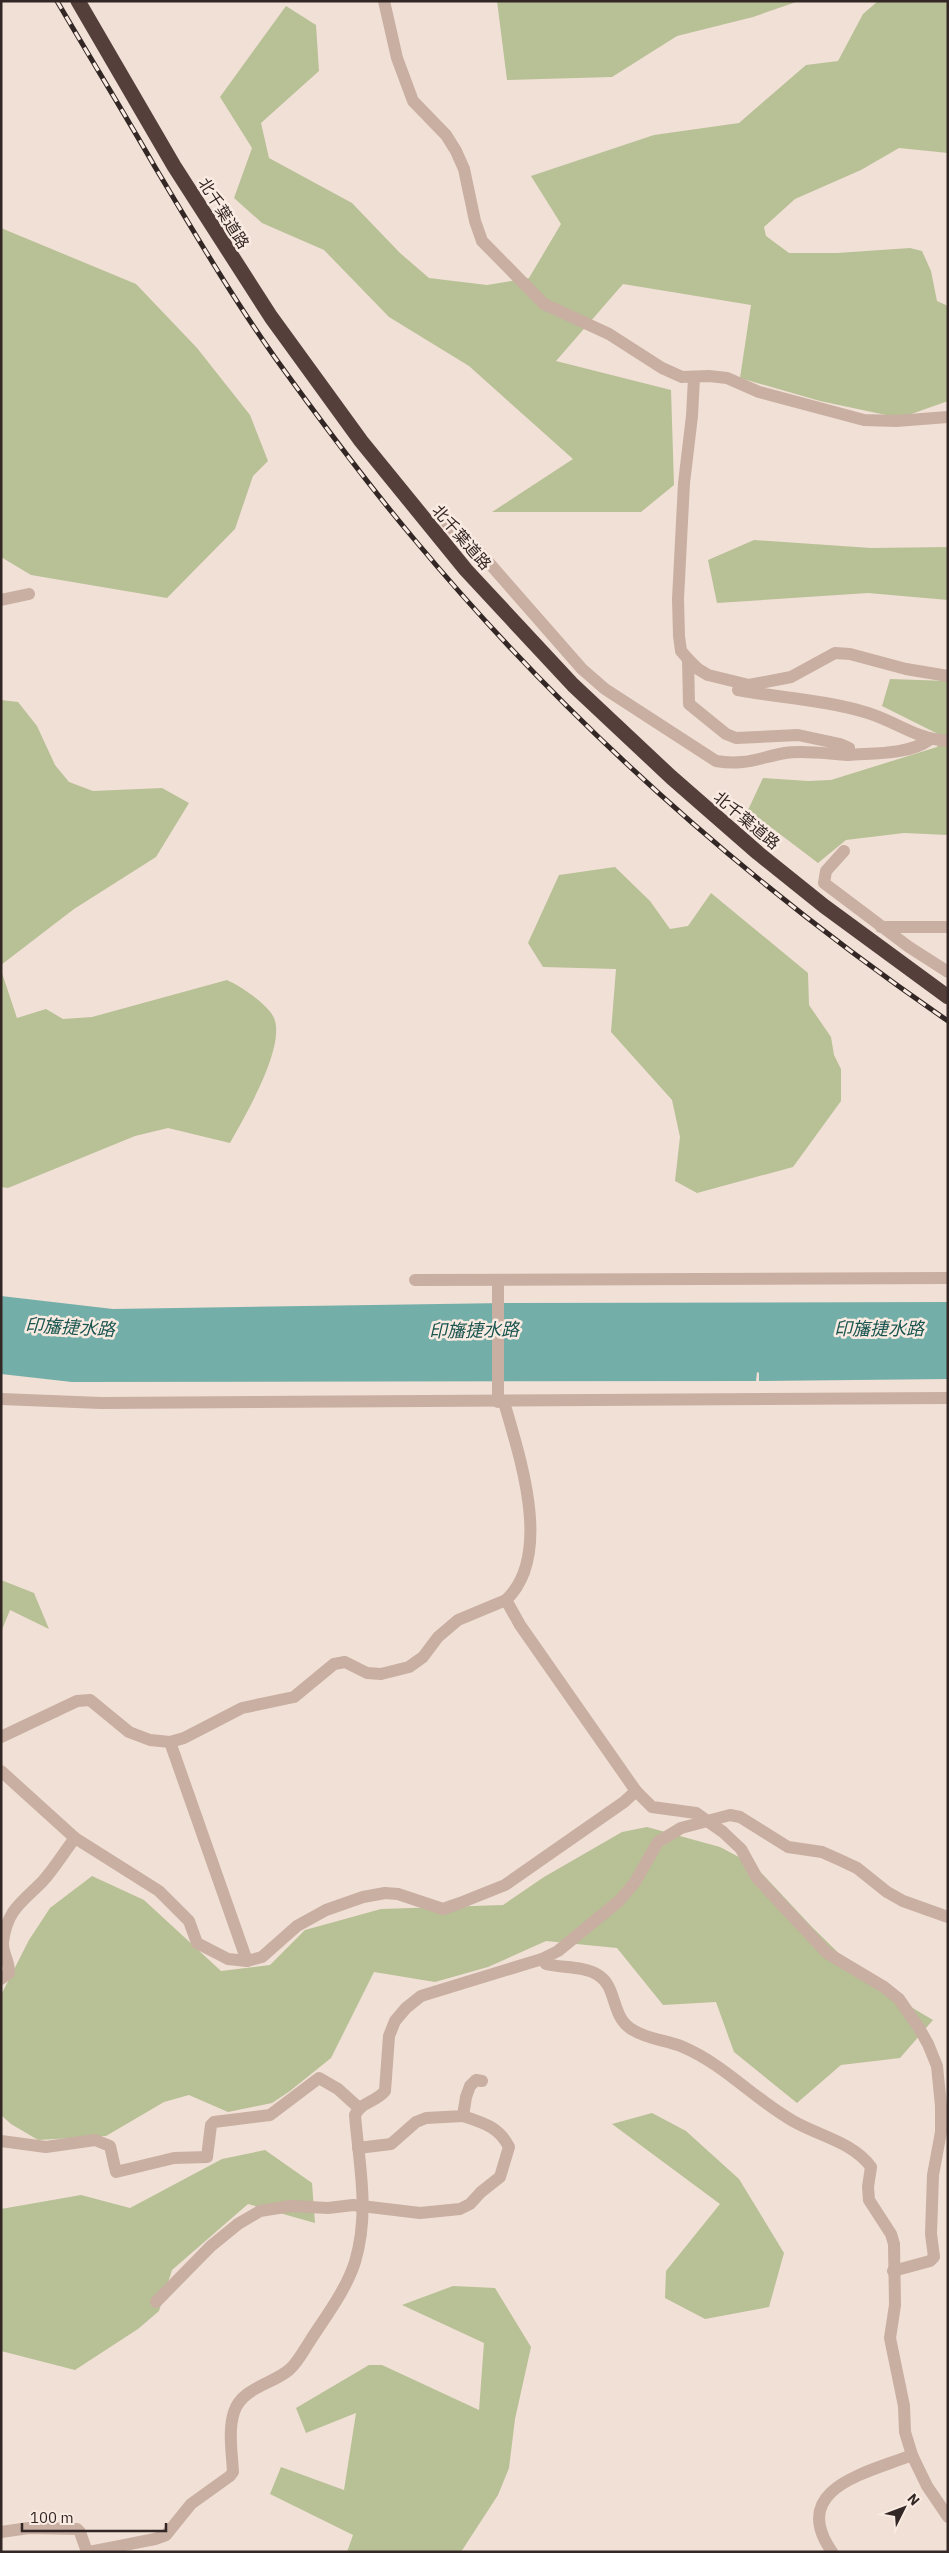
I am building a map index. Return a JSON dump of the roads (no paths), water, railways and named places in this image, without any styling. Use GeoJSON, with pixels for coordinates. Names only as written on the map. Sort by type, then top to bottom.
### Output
{"type":"FeatureCollection","features":[{"type":"Feature","properties":{"kind":"highway","name":"北千葉道路"},"geometry":{"type":"LineString","coordinates":[[78,1],[174,166],[271,317],[361,441],[466,570],[574,685],[671,777],[758,853],[824,906],[945,993]]}},
{"type":"Feature","properties":{"kind":"street"},"geometry":{"type":"LineString","coordinates":[[384,1],[397,58],[413,102],[446,135],[456,151],[464,169],[475,221],[482,241],[544,304],[609,334],[668,371],[682,376],[727,378],[759,392],[864,420],[896,421],[948,417]]}},
{"type":"Feature","properties":{"kind":"street"},"geometry":{"type":"LineString","coordinates":[[694,378],[692,416],[684,483],[678,599],[678,636],[681,651],[698,669],[708,675],[719,686],[778,698],[832,704],[869,713],[929,740],[948,741]]}},
{"type":"Feature","properties":{"kind":"street"},"geometry":{"type":"LineString","coordinates":[[447,523],[460,538],[476,548],[582,669],[605,689],[716,761],[733,764],[748,763],[796,752],[848,755],[904,749],[922,745],[929,740]]}},
{"type":"Feature","properties":{"kind":"street"},"geometry":{"type":"LineString","coordinates":[[1,600],[29,594]]}},
{"type":"Feature","properties":{"kind":"street"},"geometry":{"type":"LineString","coordinates":[[708,675],[749,685],[762,683],[791,677],[836,653],[850,654],[906,669],[948,676]]}},
{"type":"Feature","properties":{"kind":"street"},"geometry":{"type":"LineString","coordinates":[[688,659],[689,704],[726,734],[746,739],[798,735],[815,737],[849,748],[848,755]]}},
{"type":"Feature","properties":{"kind":"street"},"geometry":{"type":"LineString","coordinates":[[844,851],[826,871],[824,883],[882,927],[948,972]]}},
{"type":"Feature","properties":{"kind":"street"},"geometry":{"type":"LineString","coordinates":[[882,927],[948,927]]}},
{"type":"Feature","properties":{"kind":"street"},"geometry":{"type":"LineString","coordinates":[[415,1280],[948,1278]]}},
{"type":"Feature","properties":{"kind":"street"},"geometry":{"type":"LineString","coordinates":[[1,1737],[77,1701],[90,1700],[129,1732],[150,1740],[170,1742],[184,1738],[242,1708],[294,1697],[334,1664],[345,1662],[367,1673],[381,1674],[409,1667],[423,1657],[438,1637],[458,1620],[506,1600],[515,1592],[528,1561],[530,1518],[520,1460],[498,1388],[498,1280]]}},
{"type":"Feature","properties":{"kind":"street"},"geometry":{"type":"LineString","coordinates":[[1,1399],[101,1403],[948,1398]]}},
{"type":"Feature","properties":{"kind":"street"},"geometry":{"type":"LineString","coordinates":[[506,1600],[520,1625],[636,1791],[652,1807],[696,1813],[708,1820],[741,1849],[757,1878],[827,1953],[899,1998],[928,2044],[936,2066],[941,2106],[941,2132],[933,2175],[931,2234],[934,2257],[930,2261],[893,2271]]}},
{"type":"Feature","properties":{"kind":"street"},"geometry":{"type":"LineString","coordinates":[[170,1742],[247,1961]]}},
{"type":"Feature","properties":{"kind":"street"},"geometry":{"type":"LineString","coordinates":[[1,1771],[75,1838],[159,1891],[190,1921],[197,1943],[228,1959],[247,1961],[262,1957],[304,1922],[326,1910],[363,1897],[385,1893],[398,1894],[443,1909],[505,1885],[624,1802],[636,1791]]}},
{"type":"Feature","properties":{"kind":"street"},"geometry":{"type":"LineString","coordinates":[[1,2532],[28,2528],[76,2529],[80,2532],[88,2552],[155,2539],[166,2534],[191,2504],[230,2476],[233,2472],[231,2428],[235,2410],[245,2397],[292,2367],[332,2306],[354,2263],[364,2207],[362,2169],[355,2115],[358,2108],[381,2096],[385,2091],[389,2036],[394,2022],[421,1996],[542,1959],[558,1951],[619,1901],[635,1882],[658,1842],[681,1828],[730,1815],[740,1817],[788,1847],[822,1852],[857,1868],[887,1892],[904,1901],[948,1917]]}},
{"type":"Feature","properties":{"kind":"street"},"geometry":{"type":"LineString","coordinates":[[1,1980],[9,1972],[10,1966],[2,1944],[10,1915],[20,1901],[43,1882],[75,1838]]}},
{"type":"Feature","properties":{"kind":"street"},"geometry":{"type":"LineString","coordinates":[[542,1959],[546,1964],[592,1972],[599,1975],[610,1992],[618,2017],[630,2029],[655,2040],[682,2046],[704,2057],[735,2078],[777,2111],[794,2122],[854,2150],[871,2167],[868,2200],[891,2234],[894,2244],[895,2305],[890,2338],[904,2406],[906,2432],[912,2455],[927,2486],[948,2517]]}},
{"type":"Feature","properties":{"kind":"street"},"geometry":{"type":"LineString","coordinates":[[1,2141],[46,2147],[95,2140],[110,2146],[116,2172],[167,2159],[207,2158],[211,2125],[214,2122],[270,2115],[318,2078],[338,2089],[358,2108]]}},
{"type":"Feature","properties":{"kind":"street"},"geometry":{"type":"LineString","coordinates":[[463,2116],[470,2086],[476,2080],[482,2081]]}},
{"type":"Feature","properties":{"kind":"street"},"geometry":{"type":"LineString","coordinates":[[156,2302],[211,2246],[238,2224],[260,2211],[291,2206],[364,2207],[420,2213],[460,2209],[470,2204],[500,2177],[509,2148],[504,2137],[492,2126],[463,2116],[440,2115],[416,2122],[391,2144],[358,2148]]}},
{"type":"Feature","properties":{"kind":"street"},"geometry":{"type":"LineString","coordinates":[[832,2552],[823,2539],[818,2514],[826,2498],[838,2484],[912,2455]]}},
{"type":"Feature","properties":{"kind":"water","name":"印旛捷水路"},"geometry":{"type":"Polygon","coordinates":[[[1,1296],[113,1309],[507,1303],[948,1302],[948,1379],[759,1381],[759,1373],[757,1372],[756,1381],[72,1382],[1,1374],[1,1296]]]}},
{"type":"Feature","properties":{"kind":"railway"},"geometry":{"type":"LineString","coordinates":[[57,1],[199,240],[260,336],[360,473],[473,607],[534,673],[598,737],[664,798],[802,914],[874,969],[948,1021]]}}]}
